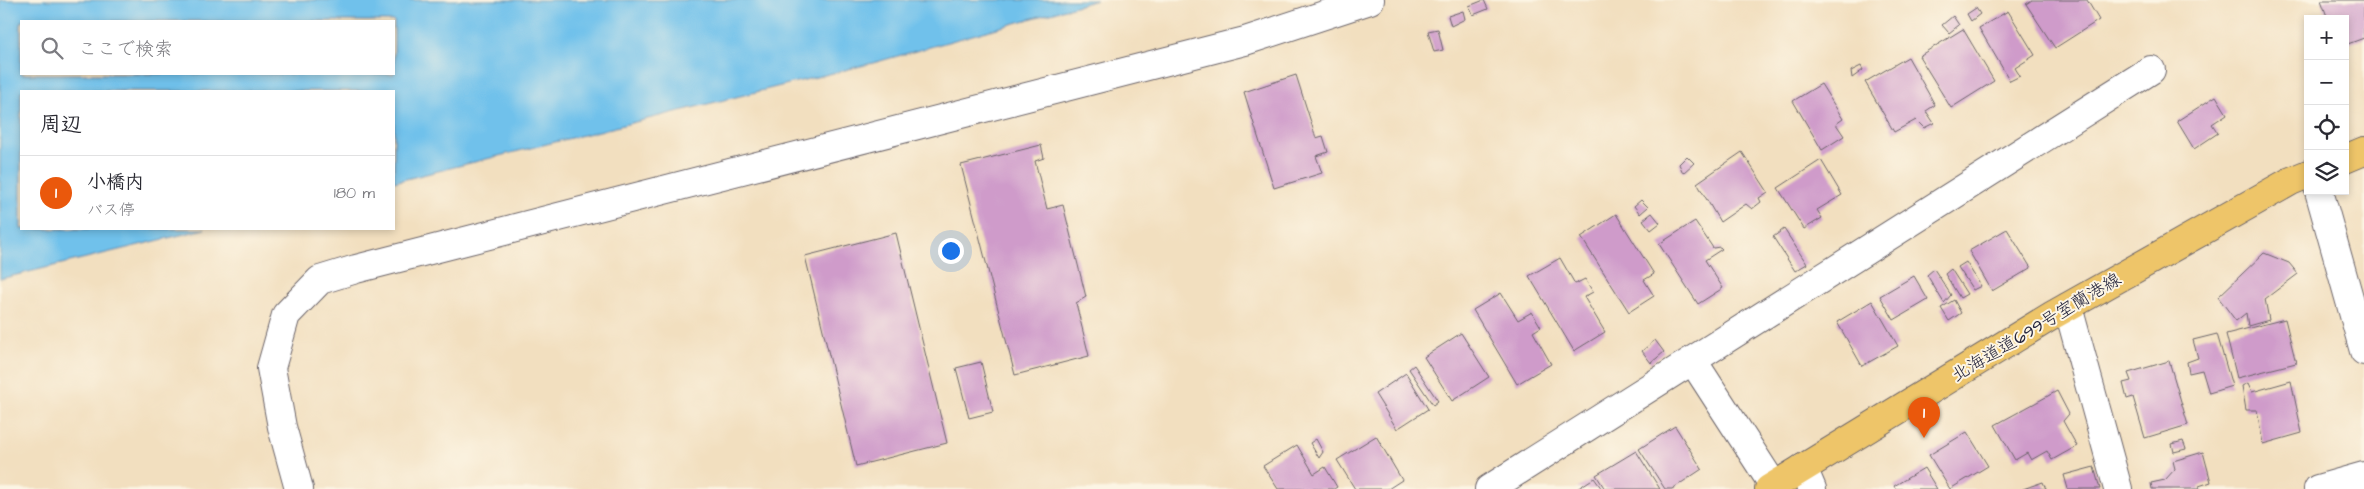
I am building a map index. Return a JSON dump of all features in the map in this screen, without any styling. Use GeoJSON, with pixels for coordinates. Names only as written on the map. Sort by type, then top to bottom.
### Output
{"type":"FeatureCollection","features":[{"type":"Feature","properties":{"kind":"main road"},"geometry":{"type":"LineString","coordinates":[[2349,158],[2364,152]]}},
{"type":"Feature","properties":{"kind":"main road","name":"北海道道699号室蘭港線"},"geometry":{"type":"LineString","coordinates":[[1771,488],[1808,479],[2068,307],[2282,186],[2304,176]]}},
{"type":"Feature","properties":{"kind":"street"},"geometry":{"type":"LineString","coordinates":[[299,489],[282,427],[271,368],[286,316],[320,280],[375,264],[1245,40],[1370,0]]}},
{"type":"Feature","properties":{"kind":"street"},"geometry":{"type":"LineString","coordinates":[[1489,489],[2151,70]]}},
{"type":"Feature","properties":{"kind":"street"},"geometry":{"type":"LineString","coordinates":[[2320,195],[2364,351]]}},
{"type":"Feature","properties":{"kind":"street"},"geometry":{"type":"LineString","coordinates":[[2068,307],[2118,489]]}},
{"type":"Feature","properties":{"kind":"street"},"geometry":{"type":"LineString","coordinates":[[1693,360],[1771,488]]}},
{"type":"Feature","properties":{"kind":"street"},"geometry":{"type":"LineString","coordinates":[[2318,489],[2364,476]]}},
{"type":"Feature","properties":{"kind":"water"},"geometry":{"type":"Polygon","coordinates":[[[0,0],[1097,0],[873,63],[395,182],[395,90],[20,90],[20,230],[201,230],[0,279],[0,0]]]}},
{"type":"Feature","properties":{"kind":"building"},"geometry":{"type":"Polygon","coordinates":[[[1484,0],[1488,9],[1473,15],[1469,6],[1484,0]]]}},
{"type":"Feature","properties":{"kind":"building"},"geometry":{"type":"Polygon","coordinates":[[[2032,0],[2087,0],[2099,20],[2055,48],[2026,4],[2032,0]]]}},
{"type":"Feature","properties":{"kind":"building"},"geometry":{"type":"Polygon","coordinates":[[[2321,0],[2364,0],[2364,38],[2349,44],[2349,15],[2327,15],[2321,0]]]}},
{"type":"Feature","properties":{"kind":"building"},"geometry":{"type":"Polygon","coordinates":[[[1976,8],[1980,14],[1971,21],[1967,14],[1976,8]]]}},
{"type":"Feature","properties":{"kind":"building"},"geometry":{"type":"Polygon","coordinates":[[[1463,11],[1465,19],[1451,26],[1448,16],[1463,11]]]}},
{"type":"Feature","properties":{"kind":"building"},"geometry":{"type":"Polygon","coordinates":[[[2008,11],[2035,55],[2015,68],[2020,76],[2010,81],[1979,28],[2008,11]]]}},
{"type":"Feature","properties":{"kind":"building"},"geometry":{"type":"Polygon","coordinates":[[[1953,16],[1959,25],[1949,33],[1942,25],[1953,16]]]}},
{"type":"Feature","properties":{"kind":"building"},"geometry":{"type":"Polygon","coordinates":[[[1438,29],[1443,50],[1434,52],[1428,31],[1438,29]]]}},
{"type":"Feature","properties":{"kind":"building"},"geometry":{"type":"Polygon","coordinates":[[[1963,29],[1994,81],[1951,108],[1919,56],[1963,29]]]}},
{"type":"Feature","properties":{"kind":"building"},"geometry":{"type":"Polygon","coordinates":[[[1908,57],[1935,105],[1926,111],[1934,123],[1924,128],[1916,120],[1894,132],[1865,82],[1908,57]]]}},
{"type":"Feature","properties":{"kind":"building"},"geometry":{"type":"Polygon","coordinates":[[[1861,66],[1863,70],[1852,78],[1851,71],[1861,66]]]}},
{"type":"Feature","properties":{"kind":"building"},"geometry":{"type":"Polygon","coordinates":[[[1296,75],[1316,138],[1323,136],[1328,152],[1316,156],[1322,173],[1274,188],[1244,92],[1296,75]]]}},
{"type":"Feature","properties":{"kind":"building"},"geometry":{"type":"Polygon","coordinates":[[[1821,84],[1843,119],[1836,124],[1844,136],[1822,150],[1793,101],[1821,84]]]}},
{"type":"Feature","properties":{"kind":"building"},"geometry":{"type":"Polygon","coordinates":[[[2216,96],[2227,114],[2212,124],[2218,133],[2194,149],[2177,121],[2216,96]]]}},
{"type":"Feature","properties":{"kind":"building"},"geometry":{"type":"Polygon","coordinates":[[[1041,145],[1044,158],[1035,161],[1047,209],[1063,205],[1086,297],[1076,303],[1089,356],[1015,375],[961,165],[1041,145]]]}},
{"type":"Feature","properties":{"kind":"building"},"geometry":{"type":"Polygon","coordinates":[[[1742,152],[1768,192],[1759,198],[1761,202],[1752,209],[1746,204],[1720,222],[1697,183],[1742,152]]]}},
{"type":"Feature","properties":{"kind":"building"},"geometry":{"type":"Polygon","coordinates":[[[1687,156],[1694,163],[1683,173],[1679,164],[1687,156]]]}},
{"type":"Feature","properties":{"kind":"building"},"geometry":{"type":"Polygon","coordinates":[[[1821,160],[1842,195],[1817,210],[1822,218],[1804,229],[1778,188],[1821,160]]]}},
{"type":"Feature","properties":{"kind":"building"},"geometry":{"type":"Polygon","coordinates":[[[1641,200],[1648,207],[1640,214],[1634,206],[1641,200]]]}},
{"type":"Feature","properties":{"kind":"building"},"geometry":{"type":"Polygon","coordinates":[[[1652,213],[1660,223],[1651,230],[1643,220],[1652,213]]]}},
{"type":"Feature","properties":{"kind":"building"},"geometry":{"type":"Polygon","coordinates":[[[1616,214],[1654,274],[1644,280],[1654,296],[1629,312],[1581,237],[1616,214]]]}},
{"type":"Feature","properties":{"kind":"building"},"geometry":{"type":"Polygon","coordinates":[[[1695,221],[1713,248],[1720,247],[1722,249],[1705,260],[1723,288],[1698,304],[1659,244],[1695,221]]]}},
{"type":"Feature","properties":{"kind":"building"},"geometry":{"type":"Polygon","coordinates":[[[1784,229],[1807,264],[1795,271],[1773,237],[1784,229]]]}},
{"type":"Feature","properties":{"kind":"building"},"geometry":{"type":"Polygon","coordinates":[[[2007,229],[2031,268],[1992,291],[1969,251],[2007,229]]]}},
{"type":"Feature","properties":{"kind":"building"},"geometry":{"type":"Polygon","coordinates":[[[896,233],[947,443],[856,466],[805,256],[896,233]]]}},
{"type":"Feature","properties":{"kind":"building"},"geometry":{"type":"Polygon","coordinates":[[[2264,253],[2289,263],[2298,274],[2265,299],[2269,320],[2248,326],[2246,313],[2236,321],[2218,297],[2264,253]]]}},
{"type":"Feature","properties":{"kind":"building"},"geometry":{"type":"Polygon","coordinates":[[[1560,258],[1575,284],[1585,279],[1593,292],[1584,297],[1605,332],[1574,351],[1529,276],[1560,258]]]}},
{"type":"Feature","properties":{"kind":"building"},"geometry":{"type":"Polygon","coordinates":[[[1966,262],[1981,286],[1973,290],[1958,267],[1966,262]]]}},
{"type":"Feature","properties":{"kind":"building"},"geometry":{"type":"Polygon","coordinates":[[[1934,269],[1951,295],[1944,303],[1927,275],[1934,269]]]}},
{"type":"Feature","properties":{"kind":"building"},"geometry":{"type":"Polygon","coordinates":[[[1951,269],[1967,294],[1960,298],[1945,274],[1951,269]]]}},
{"type":"Feature","properties":{"kind":"building"},"geometry":{"type":"Polygon","coordinates":[[[1914,276],[1928,300],[1894,320],[1880,296],[1914,276]]]}},
{"type":"Feature","properties":{"kind":"building"},"geometry":{"type":"Polygon","coordinates":[[[1501,293],[1518,320],[1532,312],[1541,327],[1533,332],[1551,364],[1517,384],[1473,310],[1501,293]]]}},
{"type":"Feature","properties":{"kind":"building"},"geometry":{"type":"Polygon","coordinates":[[[1954,300],[1961,313],[1949,321],[1941,308],[1954,300]]]}},
{"type":"Feature","properties":{"kind":"building"},"geometry":{"type":"Polygon","coordinates":[[[1872,301],[1898,346],[1862,366],[1837,322],[1872,301]]]}},
{"type":"Feature","properties":{"kind":"building"},"geometry":{"type":"Polygon","coordinates":[[[2285,319],[2296,363],[2237,378],[2226,334],[2285,319]]]}},
{"type":"Feature","properties":{"kind":"building"},"geometry":{"type":"Polygon","coordinates":[[[1461,333],[1489,377],[1452,401],[1424,357],[1461,333]]]}},
{"type":"Feature","properties":{"kind":"building"},"geometry":{"type":"Polygon","coordinates":[[[2217,334],[2232,386],[2209,393],[2202,370],[2189,373],[2187,362],[2198,358],[2193,340],[2217,334]]]}},
{"type":"Feature","properties":{"kind":"building"},"geometry":{"type":"Polygon","coordinates":[[[1655,340],[1664,352],[1651,363],[1642,351],[1655,340]]]}},
{"type":"Feature","properties":{"kind":"building"},"geometry":{"type":"Polygon","coordinates":[[[2169,361],[2188,425],[2145,438],[2133,397],[2127,399],[2123,383],[2131,381],[2128,373],[2169,361]]]}},
{"type":"Feature","properties":{"kind":"building"},"geometry":{"type":"Polygon","coordinates":[[[981,362],[993,412],[969,418],[956,368],[981,362]]]}},
{"type":"Feature","properties":{"kind":"building"},"geometry":{"type":"Polygon","coordinates":[[[1414,365],[1438,401],[1433,405],[1409,369],[1414,365]]]}},
{"type":"Feature","properties":{"kind":"building"},"geometry":{"type":"Polygon","coordinates":[[[1406,373],[1428,409],[1397,429],[1375,394],[1406,373]]]}},
{"type":"Feature","properties":{"kind":"building"},"geometry":{"type":"Polygon","coordinates":[[[2291,381],[2302,433],[2263,444],[2257,410],[2246,410],[2242,386],[2248,383],[2252,392],[2291,381]]]}},
{"type":"Feature","properties":{"kind":"building"},"geometry":{"type":"Polygon","coordinates":[[[2057,391],[2069,414],[2063,421],[2077,446],[2052,460],[2047,451],[2031,460],[2027,453],[2015,460],[1995,425],[2057,391]]]}},
{"type":"Feature","properties":{"kind":"building"},"geometry":{"type":"Polygon","coordinates":[[[1675,426],[1702,469],[1672,489],[1665,489],[1639,449],[1675,426]]]}},
{"type":"Feature","properties":{"kind":"building"},"geometry":{"type":"Polygon","coordinates":[[[1967,432],[1988,466],[1950,489],[1929,455],[1967,432]]]}},
{"type":"Feature","properties":{"kind":"building"},"geometry":{"type":"Polygon","coordinates":[[[1376,436],[1402,480],[1388,489],[1355,489],[1337,460],[1376,436]]]}},
{"type":"Feature","properties":{"kind":"building"},"geometry":{"type":"Polygon","coordinates":[[[1316,439],[1323,452],[1319,458],[1310,443],[1316,439]]]}},
{"type":"Feature","properties":{"kind":"building"},"geometry":{"type":"Polygon","coordinates":[[[2183,441],[2186,449],[2174,452],[2172,444],[2183,441]]]}},
{"type":"Feature","properties":{"kind":"building"},"geometry":{"type":"Polygon","coordinates":[[[1297,445],[1314,474],[1325,467],[1337,487],[1334,489],[1278,489],[1263,466],[1297,445]]]}},
{"type":"Feature","properties":{"kind":"building"},"geometry":{"type":"Polygon","coordinates":[[[1636,451],[1660,489],[1605,489],[1596,475],[1636,451]]]}},
{"type":"Feature","properties":{"kind":"building"},"geometry":{"type":"Polygon","coordinates":[[[2203,452],[2211,482],[2199,486],[2200,489],[2152,489],[2151,483],[2165,480],[2175,469],[2173,461],[2203,452]]]}},
{"type":"Feature","properties":{"kind":"building"},"geometry":{"type":"Polygon","coordinates":[[[2094,467],[2100,489],[2068,489],[2064,475],[2094,467]]]}},
{"type":"Feature","properties":{"kind":"building"},"geometry":{"type":"Polygon","coordinates":[[[1924,468],[1937,489],[1896,489],[1894,486],[1924,468]]]}},
{"type":"Feature","properties":{"kind":"building"},"geometry":{"type":"Polygon","coordinates":[[[1594,478],[1602,489],[1577,489],[1594,478]]]}},
{"type":"Feature","properties":{"kind":"building"},"geometry":{"type":"Polygon","coordinates":[[[2043,482],[2046,489],[2023,489],[2043,482]]]}},
{"type":"Feature","properties":{"kind":"place","name":"小橋内"},"geometry":{"type":"Point","coordinates":[1924,438]}}]}
